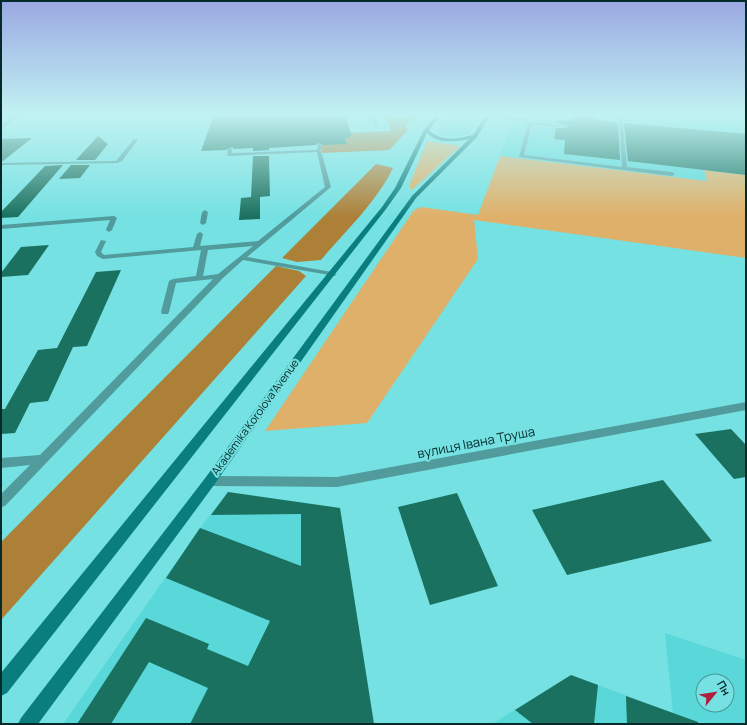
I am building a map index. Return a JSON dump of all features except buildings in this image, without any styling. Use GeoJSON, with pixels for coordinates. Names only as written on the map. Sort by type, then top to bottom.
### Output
{"type":"FeatureCollection","features":[{"type":"Feature","properties":{"kind":"main road"},"geometry":{"type":"LineString","coordinates":[[1,688],[332,274],[398,188],[417,149]]}},
{"type":"Feature","properties":{"kind":"main road","name":"Akademika Korolova Avenue"},"geometry":{"type":"LineString","coordinates":[[27,724],[210,481],[414,197],[462,149]]}},
{"type":"Feature","properties":{"kind":"street","name":"вулиця Івана Труша"},"geometry":{"type":"LineString","coordinates":[[210,481],[337,482],[746,406]]}},
{"type":"Feature","properties":{"kind":"lane"},"geometry":{"type":"LineString","coordinates":[[1,164],[117,162],[129,149]]}},
{"type":"Feature","properties":{"kind":"lane"},"geometry":{"type":"LineString","coordinates":[[230,149],[229,156],[288,149]]}},
{"type":"Feature","properties":{"kind":"lane"},"geometry":{"type":"LineString","coordinates":[[1,502],[220,276],[328,187],[320,149]]}},
{"type":"Feature","properties":{"kind":"lane"},"geometry":{"type":"LineString","coordinates":[[523,149],[521,156],[672,174]]}},
{"type":"Feature","properties":{"kind":"lane"},"geometry":{"type":"LineString","coordinates":[[623,149],[625,168]]}},
{"type":"Feature","properties":{"kind":"lane"},"geometry":{"type":"LineString","coordinates":[[202,223],[205,212]]}},
{"type":"Feature","properties":{"kind":"lane"},"geometry":{"type":"LineString","coordinates":[[1,227],[114,218],[109,230]]}},
{"type":"Feature","properties":{"kind":"lane"},"geometry":{"type":"LineString","coordinates":[[196,249],[200,234]]}},
{"type":"Feature","properties":{"kind":"lane"},"geometry":{"type":"LineString","coordinates":[[104,240],[98,252],[99,255],[104,257],[260,243]]}},
{"type":"Feature","properties":{"kind":"lane"},"geometry":{"type":"LineString","coordinates":[[199,279],[205,248]]}},
{"type":"Feature","properties":{"kind":"lane"},"geometry":{"type":"LineString","coordinates":[[242,258],[332,274]]}},
{"type":"Feature","properties":{"kind":"lane"},"geometry":{"type":"LineString","coordinates":[[165,312],[173,281],[220,276]]}},
{"type":"Feature","properties":{"kind":"lane"},"geometry":{"type":"LineString","coordinates":[[1,463],[42,459]]}},
{"type":"Feature","properties":{"kind":"shaded area"},"geometry":{"type":"Polygon","coordinates":[[[321,149],[390,149],[389,150],[322,153],[321,149]]]}},
{"type":"Feature","properties":{"kind":"shaded area"},"geometry":{"type":"Polygon","coordinates":[[[424,149],[457,149],[413,189],[410,189],[409,186],[424,149]]]}},
{"type":"Feature","properties":{"kind":"shaded area"},"geometry":{"type":"Polygon","coordinates":[[[502,149],[746,149],[746,186],[500,156],[502,149]]]}},
{"type":"Feature","properties":{"kind":"shaded area"},"geometry":{"type":"Polygon","coordinates":[[[500,156],[707,181],[704,170],[746,175],[746,258],[474,220],[478,259],[367,423],[265,431],[414,210],[421,207],[478,215],[500,156]]]}},
{"type":"Feature","properties":{"kind":"shaded area"},"geometry":{"type":"Polygon","coordinates":[[[376,164],[393,168],[386,181],[369,205],[321,260],[297,262],[282,258],[376,164]]]}},
{"type":"Feature","properties":{"kind":"shaded area"},"geometry":{"type":"Polygon","coordinates":[[[276,266],[299,271],[306,276],[1,620],[1,542],[276,266]]]}},
{"type":"Feature","properties":{"kind":"shaded area"},"geometry":{"type":"Polygon","coordinates":[[[228,492],[340,508],[374,724],[63,724],[200,528],[228,492]]]}},
{"type":"Feature","properties":{"kind":"shaded area"},"geometry":{"type":"Polygon","coordinates":[[[665,633],[746,660],[746,724],[492,724],[571,675],[673,713],[665,633]]]}}]}
